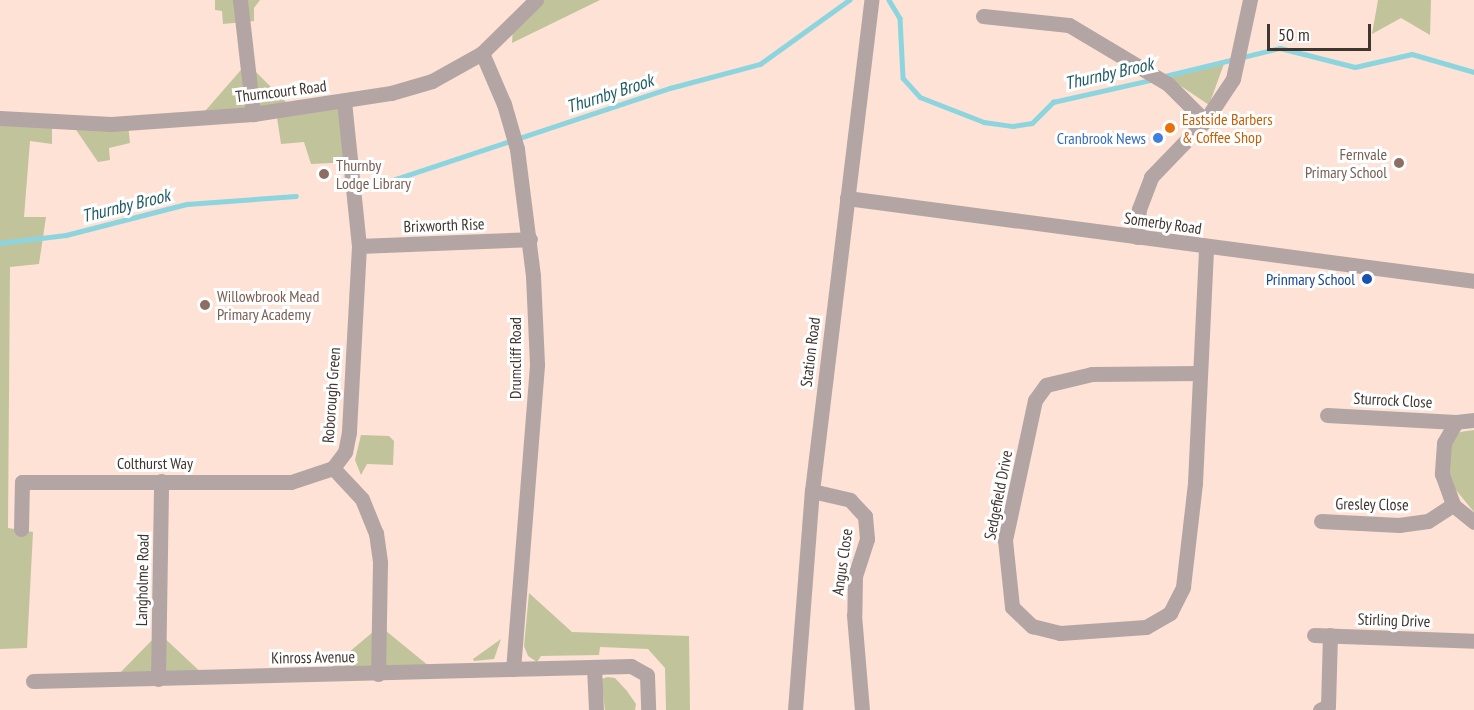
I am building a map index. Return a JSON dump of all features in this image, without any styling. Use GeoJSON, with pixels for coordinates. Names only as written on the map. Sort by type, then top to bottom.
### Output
{"type":"FeatureCollection","features":[{"type":"Feature","properties":{"kind":"street"},"geometry":{"type":"LineString","coordinates":[[240,0],[253,114]]}},
{"type":"Feature","properties":{"kind":"street","name":"Thurncourt Road"},"geometry":{"type":"LineString","coordinates":[[0,118],[111,124],[253,114],[344,102],[432,81],[482,54],[536,0]]}},
{"type":"Feature","properties":{"kind":"street","name":"Station Road"},"geometry":{"type":"LineString","coordinates":[[795,710],[812,491],[871,0]]}},
{"type":"Feature","properties":{"kind":"street"},"geometry":{"type":"LineString","coordinates":[[1137,237],[1139,209],[1151,177],[1205,121],[1233,79],[1250,0]]}},
{"type":"Feature","properties":{"kind":"street"},"geometry":{"type":"LineString","coordinates":[[983,16],[1069,25],[1168,84],[1205,121]]}},
{"type":"Feature","properties":{"kind":"street","name":"Drumcliff Road"},"geometry":{"type":"LineString","coordinates":[[482,54],[492,71],[517,149],[530,239],[537,365],[513,669]]}},
{"type":"Feature","properties":{"kind":"street","name":"Roborough Green"},"geometry":{"type":"LineString","coordinates":[[333,468],[345,452],[349,432],[359,246],[344,102]]}},
{"type":"Feature","properties":{"kind":"street","name":"Somerby Road"},"geometry":{"type":"LineString","coordinates":[[847,198],[1474,281]]}},
{"type":"Feature","properties":{"kind":"street","name":"Brixworth Rise"},"geometry":{"type":"LineString","coordinates":[[359,246],[530,239]]}},
{"type":"Feature","properties":{"kind":"street","name":"Sedgefield Drive"},"geometry":{"type":"LineString","coordinates":[[1199,373],[1092,374],[1046,385],[1035,400],[1005,540],[1012,607],[1032,626],[1060,633],[1124,631],[1146,627],[1170,613],[1184,586],[1194,483],[1206,247]]}},
{"type":"Feature","properties":{"kind":"street","name":"Sturrock Close"},"geometry":{"type":"LineString","coordinates":[[1327,415],[1456,422]]}},
{"type":"Feature","properties":{"kind":"street"},"geometry":{"type":"LineString","coordinates":[[1474,420],[1456,422],[1444,443],[1442,474],[1453,505],[1474,522]]}},
{"type":"Feature","properties":{"kind":"street"},"geometry":{"type":"LineString","coordinates":[[333,468],[362,499],[376,533],[380,563],[378,674]]}},
{"type":"Feature","properties":{"kind":"street","name":"Colthurst Way"},"geometry":{"type":"LineString","coordinates":[[21,529],[22,482],[291,482],[333,468]]}},
{"type":"Feature","properties":{"kind":"street","name":"Langholme Road"},"geometry":{"type":"LineString","coordinates":[[158,679],[161,481]]}},
{"type":"Feature","properties":{"kind":"street","name":"Angus Close"},"geometry":{"type":"LineString","coordinates":[[812,491],[850,500],[865,516],[867,539],[855,576],[854,615],[862,710]]}},
{"type":"Feature","properties":{"kind":"street","name":"Gresley Close"},"geometry":{"type":"LineString","coordinates":[[1321,521],[1399,525],[1428,521],[1453,505]]}},
{"type":"Feature","properties":{"kind":"street","name":"Stirling Drive"},"geometry":{"type":"LineString","coordinates":[[1314,635],[1474,641]]}},
{"type":"Feature","properties":{"kind":"street"},"geometry":{"type":"LineString","coordinates":[[1320,710],[1328,706],[1330,635]]}},
{"type":"Feature","properties":{"kind":"street","name":"Kinross Avenue"},"geometry":{"type":"LineString","coordinates":[[33,681],[631,666],[644,670],[648,680],[648,710]]}},
{"type":"Feature","properties":{"kind":"street"},"geometry":{"type":"LineString","coordinates":[[594,667],[596,710]]}},
{"type":"Feature","properties":{"kind":"green space"},"geometry":{"type":"Polygon","coordinates":[[[215,0],[260,0],[254,8],[254,21],[223,24],[222,11],[215,10],[215,0]]]}},
{"type":"Feature","properties":{"kind":"green space"},"geometry":{"type":"Polygon","coordinates":[[[534,0],[600,0],[512,43],[513,27],[534,0]]]}},
{"type":"Feature","properties":{"kind":"green space"},"geometry":{"type":"Polygon","coordinates":[[[1378,0],[1431,0],[1430,35],[1401,18],[1372,34],[1378,0]]]}},
{"type":"Feature","properties":{"kind":"green space"},"geometry":{"type":"Polygon","coordinates":[[[1225,61],[1209,105],[1169,78],[1171,75],[1225,61]]]}},
{"type":"Feature","properties":{"kind":"green space"},"geometry":{"type":"Polygon","coordinates":[[[247,63],[292,108],[340,102],[351,162],[311,164],[304,142],[281,144],[276,111],[199,118],[247,63]]]}},
{"type":"Feature","properties":{"kind":"green space"},"geometry":{"type":"Polygon","coordinates":[[[0,117],[52,123],[52,144],[30,141],[24,217],[46,217],[39,264],[10,267],[8,528],[33,532],[27,648],[0,649],[0,117]]]}},
{"type":"Feature","properties":{"kind":"green space"},"geometry":{"type":"Polygon","coordinates":[[[128,123],[130,143],[109,148],[110,160],[98,162],[72,124],[128,123]]]}},
{"type":"Feature","properties":{"kind":"green space"},"geometry":{"type":"Polygon","coordinates":[[[1474,430],[1474,512],[1455,489],[1448,468],[1451,443],[1460,432],[1474,430]]]}},
{"type":"Feature","properties":{"kind":"green space"},"geometry":{"type":"Polygon","coordinates":[[[361,435],[389,436],[394,441],[393,465],[367,464],[361,475],[355,460],[361,435]]]}},
{"type":"Feature","properties":{"kind":"green space"},"geometry":{"type":"Polygon","coordinates":[[[529,593],[572,632],[689,636],[690,710],[666,710],[665,668],[648,649],[600,647],[599,655],[541,656],[537,662],[528,656],[524,646],[529,593]]]}},
{"type":"Feature","properties":{"kind":"green space"},"geometry":{"type":"Polygon","coordinates":[[[380,626],[435,671],[322,675],[380,626]]]}},
{"type":"Feature","properties":{"kind":"green space"},"geometry":{"type":"Polygon","coordinates":[[[159,633],[207,678],[113,680],[159,633]]]}},
{"type":"Feature","properties":{"kind":"green space"},"geometry":{"type":"Polygon","coordinates":[[[501,639],[494,659],[474,661],[473,659],[501,639]]]}},
{"type":"Feature","properties":{"kind":"green space"},"geometry":{"type":"Polygon","coordinates":[[[615,678],[627,691],[636,704],[635,710],[605,710],[601,679],[615,678]]]}},
{"type":"Feature","properties":{"kind":"waterway","name":"Thurnby Brook"},"geometry":{"type":"LineString","coordinates":[[366,189],[670,88],[760,64],[849,0]]}},
{"type":"Feature","properties":{"kind":"waterway","name":"Thurnby Brook"},"geometry":{"type":"LineString","coordinates":[[889,0],[900,18],[903,78],[920,97],[984,122],[1013,126],[1032,123],[1053,102],[1151,80]]}},
{"type":"Feature","properties":{"kind":"waterway"},"geometry":{"type":"LineString","coordinates":[[1165,76],[1280,48],[1355,67],[1412,54],[1474,72]]}},
{"type":"Feature","properties":{"kind":"waterway","name":"Thurnby Brook"},"geometry":{"type":"LineString","coordinates":[[0,243],[66,235],[187,204],[296,196]]}},
{"type":"Feature","properties":{"kind":"place","name":"Eastside Barbers & Coffee Shop"},"geometry":{"type":"Point","coordinates":[1170,128]}},
{"type":"Feature","properties":{"kind":"place","name":"Cranbrook News"},"geometry":{"type":"Point","coordinates":[1158,138]}},
{"type":"Feature","properties":{"kind":"place","name":"Fernvale Primary School"},"geometry":{"type":"Point","coordinates":[1399,163]}},
{"type":"Feature","properties":{"kind":"place","name":"Thurnby Lodge Library"},"geometry":{"type":"Point","coordinates":[324,174]}},
{"type":"Feature","properties":{"kind":"place","name":"Prinmary School"},"geometry":{"type":"Point","coordinates":[1367,279]}},
{"type":"Feature","properties":{"kind":"place","name":"Willowbrook Mead Primary Academy"},"geometry":{"type":"Point","coordinates":[205,305]}}]}
